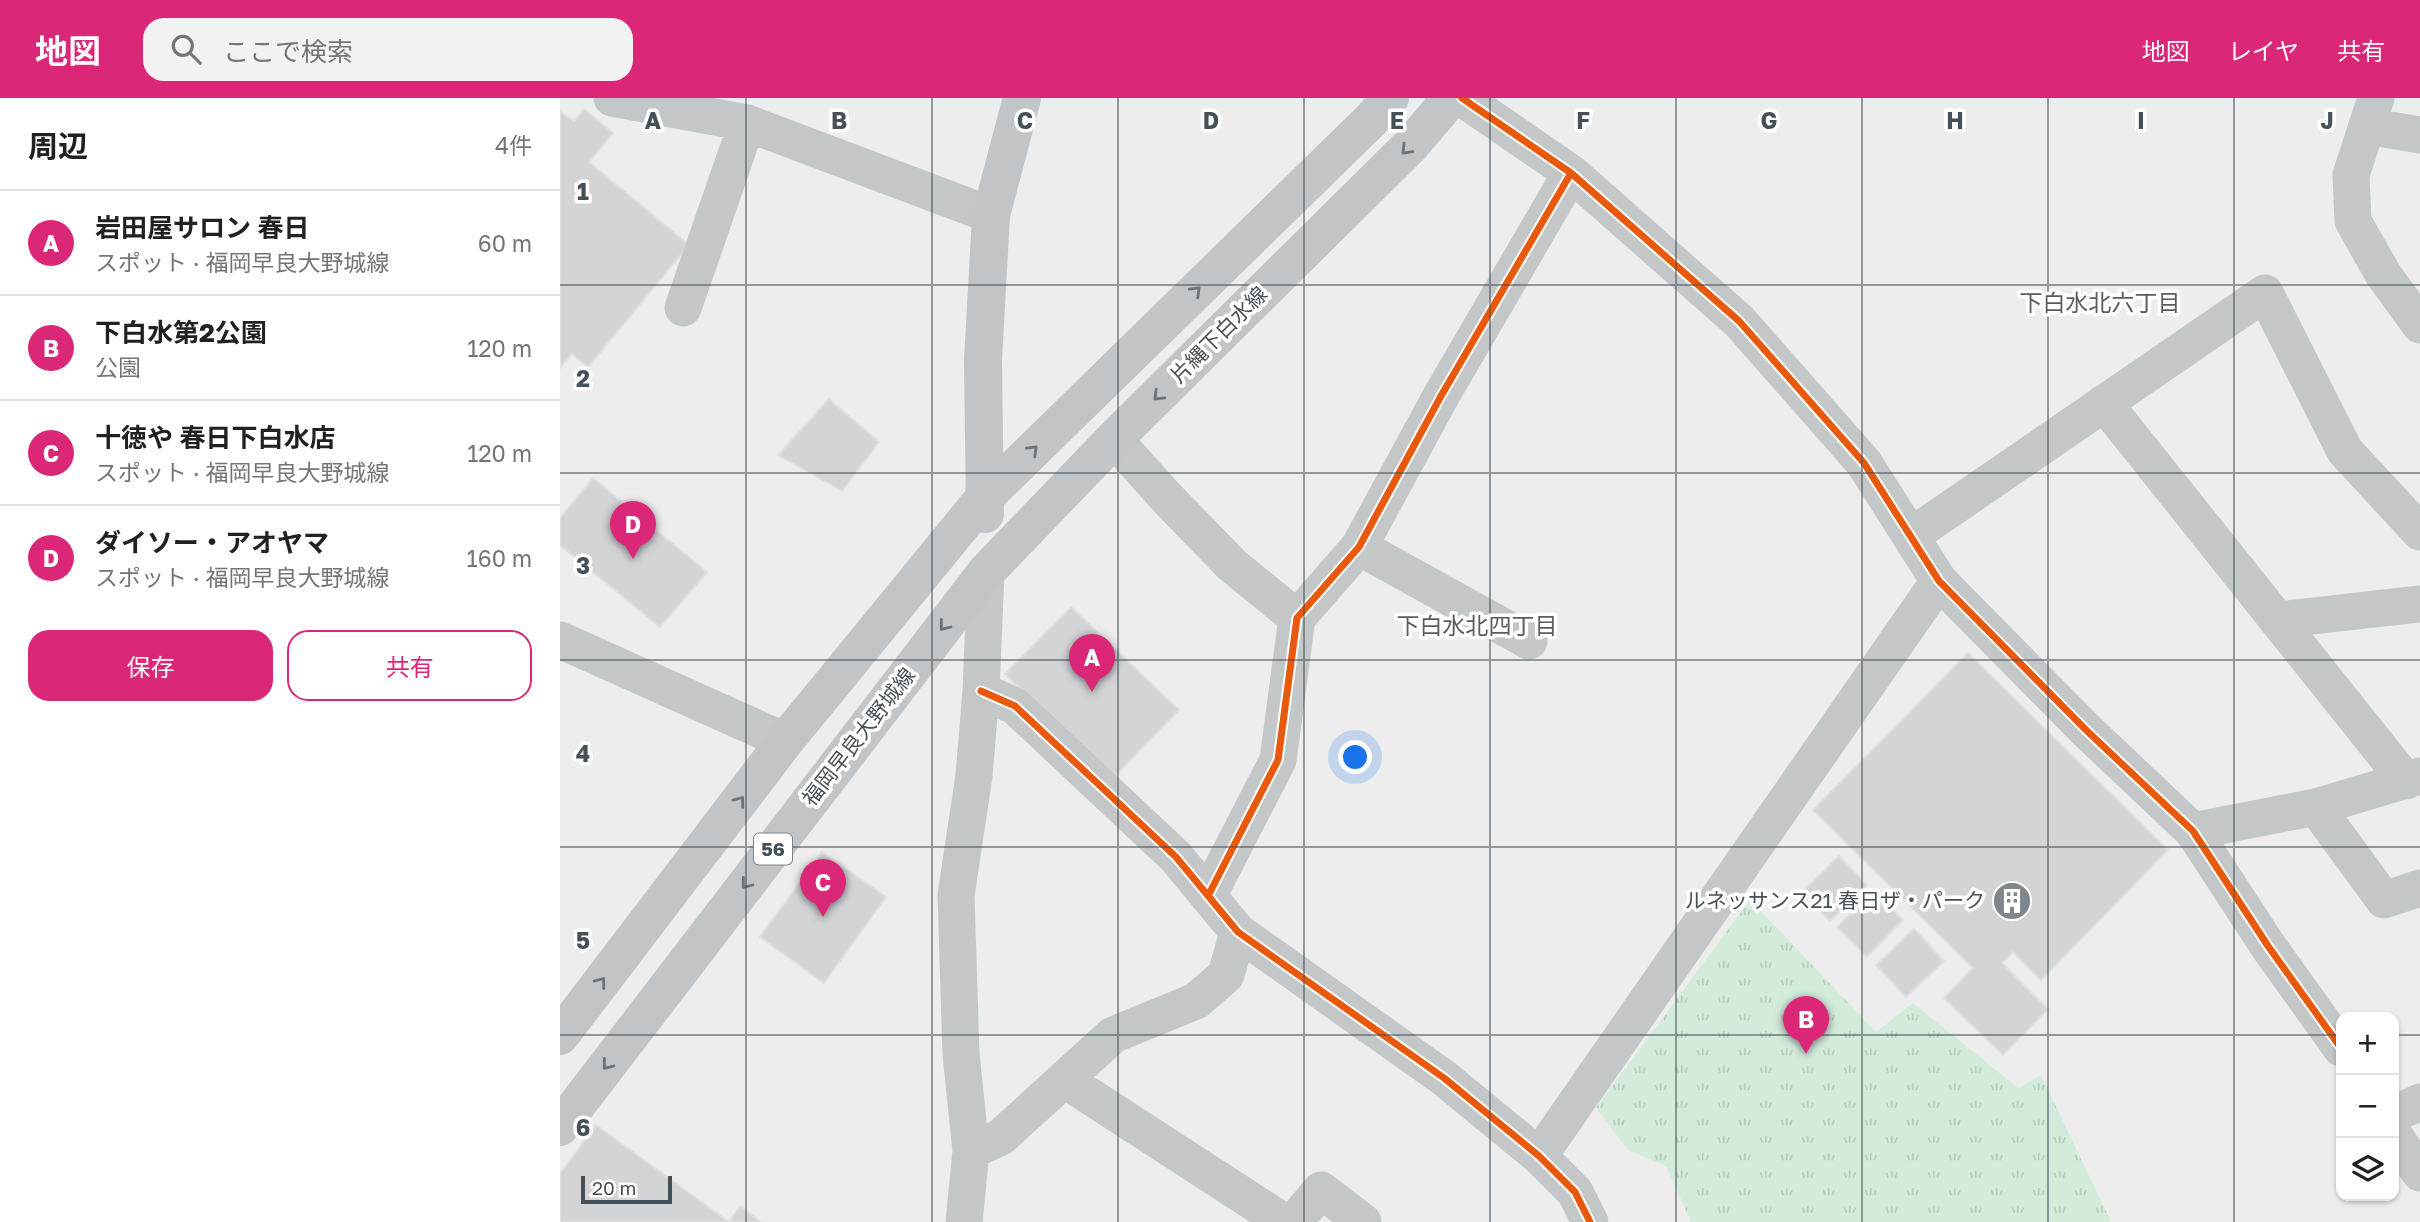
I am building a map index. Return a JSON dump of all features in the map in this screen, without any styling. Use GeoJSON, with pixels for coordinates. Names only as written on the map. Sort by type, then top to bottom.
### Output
{"type":"FeatureCollection","features":[{"type":"Feature","properties":{"kind":"main road"},"geometry":{"type":"LineString","coordinates":[[986,572],[983,360],[990,215],[1022,98]]}},
{"type":"Feature","properties":{"kind":"main road"},"geometry":{"type":"LineString","coordinates":[[984,498],[1372,119],[1390,98]]}},
{"type":"Feature","properties":{"kind":"main road","name":"片縄下白水線"},"geometry":{"type":"LineString","coordinates":[[986,572],[1114,439],[1411,145],[1451,98]]}},
{"type":"Feature","properties":{"kind":"main road","name":"56"},"geometry":{"type":"LineString","coordinates":[[560,1036],[785,741],[984,498]]}},
{"type":"Feature","properties":{"kind":"main road","name":"福岡早良大野城線"},"geometry":{"type":"LineString","coordinates":[[560,1126],[986,572]]}},
{"type":"Feature","properties":{"kind":"street"},"geometry":{"type":"LineString","coordinates":[[611,98],[747,123],[990,215]]}},
{"type":"Feature","properties":{"kind":"street"},"geometry":{"type":"LineString","coordinates":[[1462,98],[1571,173],[1739,321],[1864,463],[1939,581],[2086,730],[2193,831],[2268,946],[2336,1041]]}},
{"type":"Feature","properties":{"kind":"street"},"geometry":{"type":"LineString","coordinates":[[2417,318],[2383,274],[2353,221],[2351,175],[2371,112],[2420,135]]}},
{"type":"Feature","properties":{"kind":"street"},"geometry":{"type":"LineString","coordinates":[[683,308],[747,123]]}},
{"type":"Feature","properties":{"kind":"street"},"geometry":{"type":"LineString","coordinates":[[1208,896],[1278,760],[1297,618],[1359,547],[1441,396],[1571,173]]}},
{"type":"Feature","properties":{"kind":"street"},"geometry":{"type":"LineString","coordinates":[[1911,536],[2265,293],[2346,451],[2420,532]]}},
{"type":"Feature","properties":{"kind":"street"},"geometry":{"type":"LineString","coordinates":[[2104,403],[2277,620],[2413,778],[2316,807],[2193,831]]}},
{"type":"Feature","properties":{"kind":"street"},"geometry":{"type":"LineString","coordinates":[[1114,439],[1166,498],[1232,565],[1297,618]]}},
{"type":"Feature","properties":{"kind":"street"},"geometry":{"type":"LineString","coordinates":[[1359,547],[1529,641]]}},
{"type":"Feature","properties":{"kind":"street"},"geometry":{"type":"LineString","coordinates":[[964,1222],[971,1151],[961,1054],[956,895],[974,776],[986,572]]}},
{"type":"Feature","properties":{"kind":"street"},"geometry":{"type":"LineString","coordinates":[[1539,1156],[1939,581]]}},
{"type":"Feature","properties":{"kind":"street"},"geometry":{"type":"LineString","coordinates":[[2277,620],[2420,604]]}},
{"type":"Feature","properties":{"kind":"street"},"geometry":{"type":"LineString","coordinates":[[560,640],[785,741]]}},
{"type":"Feature","properties":{"kind":"street"},"geometry":{"type":"LineString","coordinates":[[981,691],[1015,706],[1176,857],[1238,932],[1444,1078],[1539,1156],[1575,1192],[1590,1222]]}},
{"type":"Feature","properties":{"kind":"street"},"geometry":{"type":"LineString","coordinates":[[2316,807],[2385,900],[2420,888]]}},
{"type":"Feature","properties":{"kind":"street"},"geometry":{"type":"LineString","coordinates":[[971,1151],[1001,1137],[1113,1035],[1196,1001],[1226,975],[1238,932]]}},
{"type":"Feature","properties":{"kind":"street"},"geometry":{"type":"LineString","coordinates":[[1065,1080],[1284,1222]]}},
{"type":"Feature","properties":{"kind":"street"},"geometry":{"type":"LineString","coordinates":[[2399,1112],[2420,1102]]}},
{"type":"Feature","properties":{"kind":"street"},"geometry":{"type":"LineString","coordinates":[[2396,1138],[2420,1173]]}},
{"type":"Feature","properties":{"kind":"street"},"geometry":{"type":"LineString","coordinates":[[1294,1222],[1321,1190],[1363,1222]]}},
{"type":"Feature","properties":{"kind":"green space"},"geometry":{"type":"Polygon","coordinates":[[[1750,900],[1876,1032],[1913,1003],[2018,1088],[2041,1075],[2111,1222],[1691,1222],[1666,1166],[1628,1150],[1596,1108],[1750,900]]]}},
{"type":"Feature","properties":{"kind":"building"},"geometry":{"type":"Polygon","coordinates":[[[584,109],[613,133],[589,162],[689,245],[588,367],[572,354],[560,368],[560,112],[574,121],[584,109]]]}},
{"type":"Feature","properties":{"kind":"building"},"geometry":{"type":"Polygon","coordinates":[[[829,399],[879,442],[842,491],[778,455],[829,399]]]}},
{"type":"Feature","properties":{"kind":"building"},"geometry":{"type":"Polygon","coordinates":[[[593,478],[707,572],[660,627],[560,545],[560,518],[593,478]]]}},
{"type":"Feature","properties":{"kind":"building"},"geometry":{"type":"Polygon","coordinates":[[[1071,607],[1179,710],[1113,778],[1005,674],[1071,607]]]}},
{"type":"Feature","properties":{"kind":"building","name":"ルネッサンス21 春日ザ・パーク"},"geometry":{"type":"Polygon","coordinates":[[[1968,653],[2168,850],[2041,980],[2013,952],[2002,963],[2048,1009],[2003,1055],[1944,998],[1973,968],[1813,810],[1968,653]]]}},
{"type":"Feature","properties":{"kind":"building"},"geometry":{"type":"Polygon","coordinates":[[[822,852],[886,897],[824,983],[760,937],[822,852]]]}},
{"type":"Feature","properties":{"kind":"building"},"geometry":{"type":"Polygon","coordinates":[[[1839,856],[1867,885],[1830,921],[1802,892],[1839,856]]]}},
{"type":"Feature","properties":{"kind":"building"},"geometry":{"type":"Polygon","coordinates":[[[1874,891],[1903,920],[1867,957],[1837,927],[1874,891]]]}},
{"type":"Feature","properties":{"kind":"building"},"geometry":{"type":"Polygon","coordinates":[[[1914,929],[1944,961],[1906,997],[1876,965],[1914,929]]]}},
{"type":"Feature","properties":{"kind":"building"},"geometry":{"type":"Polygon","coordinates":[[[596,1125],[729,1222],[560,1222],[560,1174],[596,1125]]]}},
{"type":"Feature","properties":{"kind":"building"},"geometry":{"type":"Polygon","coordinates":[[[740,1206],[761,1222],[729,1222],[740,1206]]]}},
{"type":"Feature","properties":{"kind":"cycle path"},"geometry":{"type":"LineString","coordinates":[[1462,98],[1571,173],[1739,321],[1864,463],[1939,581],[2086,730],[2193,831],[2268,946],[2336,1041]]}},
{"type":"Feature","properties":{"kind":"cycle path"},"geometry":{"type":"LineString","coordinates":[[1208,896],[1278,760],[1297,618],[1359,547],[1441,396],[1571,173]]}},
{"type":"Feature","properties":{"kind":"cycle path"},"geometry":{"type":"LineString","coordinates":[[981,691],[1015,706],[1176,857],[1238,932],[1444,1078],[1539,1156],[1575,1192],[1590,1222]]}},
{"type":"Feature","properties":{"kind":"place","name":"ダイソー・アオヤマ"},"geometry":{"type":"Point","coordinates":[633,559]}},
{"type":"Feature","properties":{"kind":"place","name":"岩田屋サロン 春日"},"geometry":{"type":"Point","coordinates":[1092,692]}},
{"type":"Feature","properties":{"kind":"place","name":"ルネッサンス21 春日ザ・パーク"},"geometry":{"type":"Point","coordinates":[2012,901]}},
{"type":"Feature","properties":{"kind":"place","name":"十徳や 春日下白水店"},"geometry":{"type":"Point","coordinates":[823,917]}},
{"type":"Feature","properties":{"kind":"place","name":"下白水第2公園"},"geometry":{"type":"Point","coordinates":[1806,1054]}},
{"type":"Feature","properties":{"kind":"district","name":"下白水北六丁目"},"geometry":{"type":"Point","coordinates":[2100,303]}},
{"type":"Feature","properties":{"kind":"district","name":"下白水北四丁目"},"geometry":{"type":"Point","coordinates":[1477,626]}}]}
